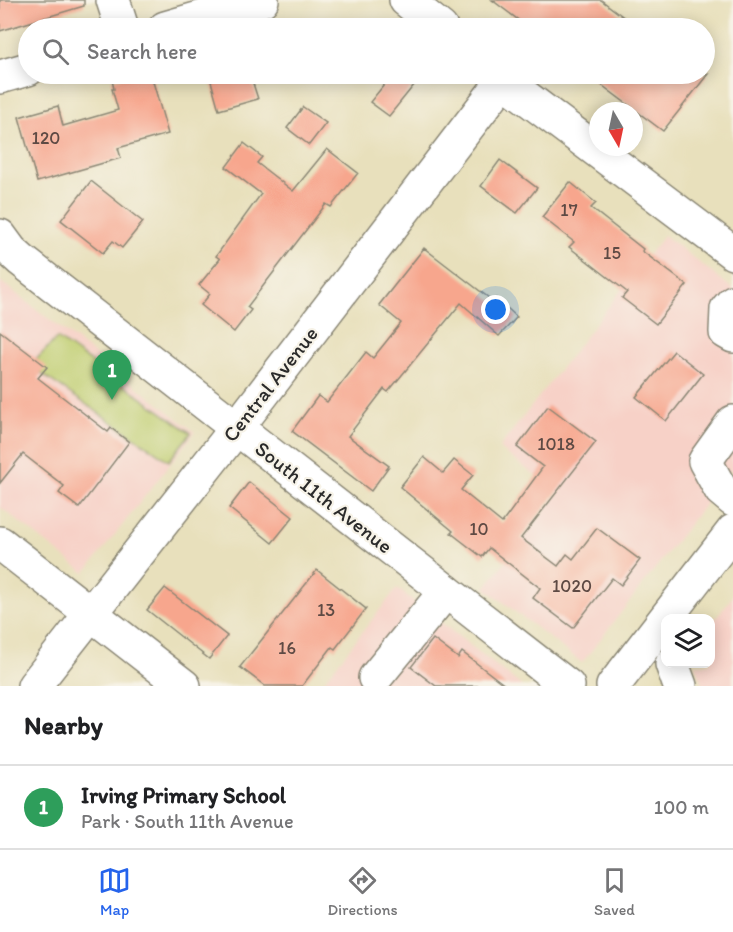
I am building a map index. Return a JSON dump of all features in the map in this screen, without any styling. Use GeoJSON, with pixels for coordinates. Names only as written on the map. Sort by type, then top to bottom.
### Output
{"type":"FeatureCollection","features":[{"type":"Feature","properties":{"kind":"street"},"geometry":{"type":"LineString","coordinates":[[114,0],[119,18]]}},
{"type":"Feature","properties":{"kind":"street"},"geometry":{"type":"LineString","coordinates":[[200,18],[262,0]]}},
{"type":"Feature","properties":{"kind":"street"},"geometry":{"type":"LineString","coordinates":[[406,0],[428,18]]}},
{"type":"Feature","properties":{"kind":"street"},"geometry":{"type":"LineString","coordinates":[[0,77],[18,72]]}},
{"type":"Feature","properties":{"kind":"street","name":"Central Avenue"},"geometry":{"type":"LineString","coordinates":[[34,686],[89,613],[236,429],[494,84]]}},
{"type":"Feature","properties":{"kind":"street"},"geometry":{"type":"LineString","coordinates":[[508,84],[733,253]]}},
{"type":"Feature","properties":{"kind":"street","name":"South 11th Avenue"},"geometry":{"type":"LineString","coordinates":[[0,236],[21,260],[568,686]]}},
{"type":"Feature","properties":{"kind":"street"},"geometry":{"type":"LineString","coordinates":[[733,302],[727,309],[726,332],[733,336]]}},
{"type":"Feature","properties":{"kind":"street"},"geometry":{"type":"LineString","coordinates":[[733,422],[705,460],[720,490],[733,500]]}},
{"type":"Feature","properties":{"kind":"street"},"geometry":{"type":"LineString","coordinates":[[677,614],[733,531]]}},
{"type":"Feature","properties":{"kind":"street"},"geometry":{"type":"LineString","coordinates":[[0,543],[184,686]]}},
{"type":"Feature","properties":{"kind":"street"},"geometry":{"type":"LineString","coordinates":[[375,678],[446,591]]}},
{"type":"Feature","properties":{"kind":"street"},"geometry":{"type":"LineString","coordinates":[[613,686],[661,638]]}},
{"type":"Feature","properties":{"kind":"street"},"geometry":{"type":"LineString","coordinates":[[674,668],[680,686]]}},
{"type":"Feature","properties":{"kind":"shaded area"},"geometry":{"type":"Polygon","coordinates":[[[664,235],[733,289],[733,468],[582,663],[485,588],[558,493],[499,448],[664,235]]]}},
{"type":"Feature","properties":{"kind":"shaded area"},"geometry":{"type":"Polygon","coordinates":[[[0,281],[195,432],[85,573],[0,507],[0,281]]]}},
{"type":"Feature","properties":{"kind":"shaded area"},"geometry":{"type":"Polygon","coordinates":[[[397,588],[522,686],[320,686],[397,588]]]}},
{"type":"Feature","properties":{"kind":"shaded area"},"geometry":{"type":"Polygon","coordinates":[[[733,596],[733,686],[703,686],[696,668],[715,668],[715,619],[733,596]]]}},
{"type":"Feature","properties":{"kind":"green space"},"geometry":{"type":"Polygon","coordinates":[[[57,338],[191,433],[169,461],[30,366],[57,338]]]}},
{"type":"Feature","properties":{"kind":"building"},"geometry":{"type":"Polygon","coordinates":[[[0,0],[84,0],[84,6],[44,18],[18,18],[18,26],[0,31],[0,0]]]}},
{"type":"Feature","properties":{"kind":"building"},"geometry":{"type":"Polygon","coordinates":[[[492,0],[601,0],[625,18],[516,18],[492,0]]]}},
{"type":"Feature","properties":{"kind":"building"},"geometry":{"type":"Polygon","coordinates":[[[113,84],[154,84],[168,134],[118,148],[121,158],[37,182],[19,117],[58,106],[63,126],[118,110],[112,89],[114,89],[113,84]]]}},
{"type":"Feature","properties":{"kind":"building"},"geometry":{"type":"Polygon","coordinates":[[[212,84],[253,84],[258,99],[219,110],[212,84]]]}},
{"type":"Feature","properties":{"kind":"building"},"geometry":{"type":"Polygon","coordinates":[[[385,84],[415,84],[389,116],[370,102],[385,84]]]}},
{"type":"Feature","properties":{"kind":"building"},"geometry":{"type":"Polygon","coordinates":[[[600,84],[700,84],[663,131],[643,116],[643,102],[624,102],[600,84]]]}},
{"type":"Feature","properties":{"kind":"building"},"geometry":{"type":"Polygon","coordinates":[[[303,107],[326,123],[309,145],[287,128],[303,107]]]}},
{"type":"Feature","properties":{"kind":"building"},"geometry":{"type":"Polygon","coordinates":[[[244,143],[262,157],[257,163],[293,191],[327,149],[358,173],[331,207],[326,204],[247,307],[251,310],[234,332],[201,305],[210,294],[199,285],[220,259],[216,256],[261,194],[226,167],[244,143]]]}},
{"type":"Feature","properties":{"kind":"building"},"geometry":{"type":"Polygon","coordinates":[[[500,160],[537,188],[517,213],[481,186],[500,160]]]}},
{"type":"Feature","properties":{"kind":"building"},"geometry":{"type":"Polygon","coordinates":[[[91,181],[143,222],[122,248],[113,241],[103,253],[61,220],[91,181]]]}},
{"type":"Feature","properties":{"kind":"building"},"geometry":{"type":"Polygon","coordinates":[[[570,182],[596,203],[591,208],[687,285],[656,324],[622,298],[627,292],[569,247],[574,242],[542,217],[570,182]]]}},
{"type":"Feature","properties":{"kind":"building"},"geometry":{"type":"Polygon","coordinates":[[[424,248],[493,301],[496,298],[517,317],[499,336],[461,303],[388,392],[384,389],[348,436],[389,466],[371,491],[292,431],[318,396],[327,402],[366,352],[373,358],[401,323],[379,305],[424,248]]]}},
{"type":"Feature","properties":{"kind":"building"},"geometry":{"type":"Polygon","coordinates":[[[0,331],[47,367],[38,378],[108,432],[111,428],[129,442],[79,508],[59,493],[64,486],[23,454],[0,483],[0,331]]]}},
{"type":"Feature","properties":{"kind":"building"},"geometry":{"type":"Polygon","coordinates":[[[674,351],[703,374],[666,421],[636,397],[674,351]]]}},
{"type":"Feature","properties":{"kind":"building"},"geometry":{"type":"Polygon","coordinates":[[[548,406],[596,442],[521,538],[558,566],[567,554],[573,559],[597,528],[640,560],[621,585],[612,578],[573,628],[533,598],[540,588],[489,548],[482,557],[451,533],[453,531],[400,487],[424,457],[443,473],[454,460],[473,475],[461,490],[502,523],[543,467],[517,447],[548,406]]]}},
{"type":"Feature","properties":{"kind":"building"},"geometry":{"type":"Polygon","coordinates":[[[249,482],[293,517],[272,543],[229,508],[249,482]]]}},
{"type":"Feature","properties":{"kind":"building"},"geometry":{"type":"Polygon","coordinates":[[[317,570],[366,609],[335,649],[332,647],[302,686],[265,686],[240,667],[317,570]]]}},
{"type":"Feature","properties":{"kind":"building"},"geometry":{"type":"Polygon","coordinates":[[[165,588],[227,636],[209,659],[147,610],[165,588]]]}},
{"type":"Feature","properties":{"kind":"building"},"geometry":{"type":"Polygon","coordinates":[[[433,639],[458,658],[462,652],[506,686],[436,686],[411,667],[433,639]]]}},
{"type":"Feature","properties":{"kind":"place","name":"Irving Primary School"},"geometry":{"type":"Point","coordinates":[112,400]}}]}
